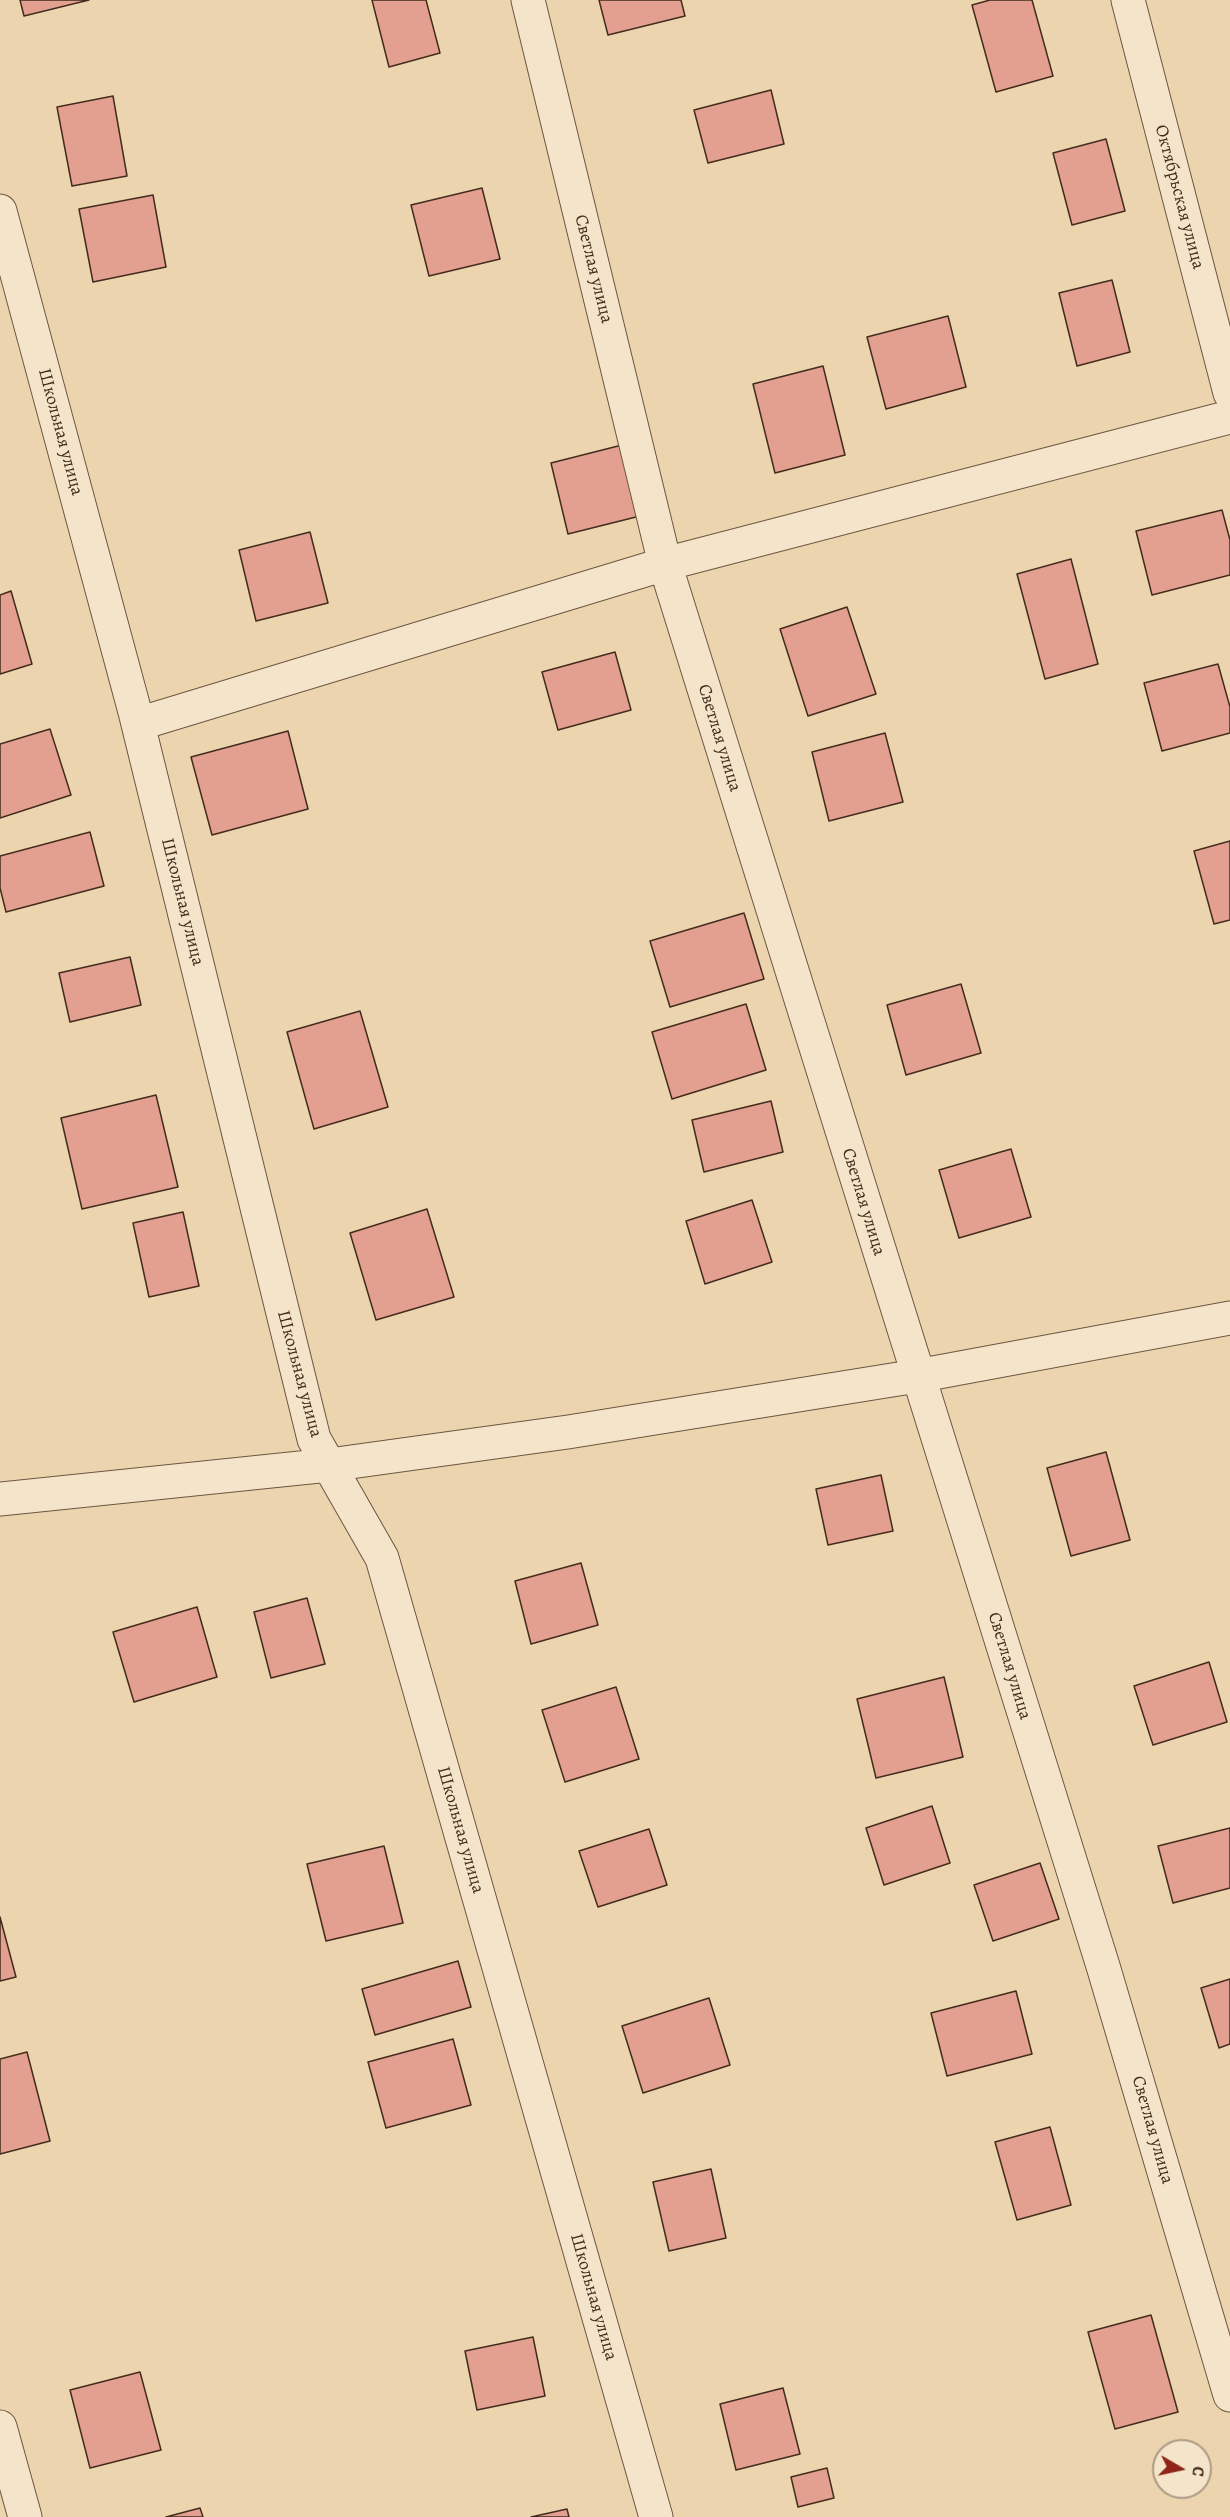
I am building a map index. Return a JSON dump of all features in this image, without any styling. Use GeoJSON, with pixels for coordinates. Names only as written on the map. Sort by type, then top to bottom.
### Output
{"type":"FeatureCollection","features":[{"type":"Feature","properties":{"kind":"street","name":"Светлая улица"},"geometry":{"type":"LineString","coordinates":[[528,0],[665,564],[1103,1966],[1230,2395]]}},
{"type":"Feature","properties":{"kind":"street","name":"Октябрьская улица"},"geometry":{"type":"LineString","coordinates":[[1128,0],[1230,393]]}},
{"type":"Feature","properties":{"kind":"street","name":"Школьная улица"},"geometry":{"type":"LineString","coordinates":[[0,211],[138,724],[314,1439],[382,1558],[656,2517]]}},
{"type":"Feature","properties":{"kind":"street"},"geometry":{"type":"LineString","coordinates":[[138,724],[665,564],[1230,417]]}},
{"type":"Feature","properties":{"kind":"street"},"geometry":{"type":"LineString","coordinates":[[0,1499],[330,1465],[568,1432],[917,1376],[1230,1318]]}},
{"type":"Feature","properties":{"kind":"street"},"geometry":{"type":"LineString","coordinates":[[0,2427],[25,2517]]}},
{"type":"Feature","properties":{"kind":"building"},"geometry":{"type":"Polygon","coordinates":[[[20,0],[89,0],[24,16],[20,0]]]}},
{"type":"Feature","properties":{"kind":"building"},"geometry":{"type":"Polygon","coordinates":[[[372,0],[426,0],[440,53],[389,67],[372,0]]]}},
{"type":"Feature","properties":{"kind":"building"},"geometry":{"type":"Polygon","coordinates":[[[599,0],[681,0],[685,16],[608,35],[599,0]]]}},
{"type":"Feature","properties":{"kind":"building"},"geometry":{"type":"Polygon","coordinates":[[[990,0],[1032,0],[1053,76],[996,92],[972,5],[990,0]]]}},
{"type":"Feature","properties":{"kind":"building"},"geometry":{"type":"Polygon","coordinates":[[[771,90],[784,144],[708,163],[694,110],[771,90]]]}},
{"type":"Feature","properties":{"kind":"building"},"geometry":{"type":"Polygon","coordinates":[[[113,96],[127,176],[72,186],[57,107],[113,96]]]}},
{"type":"Feature","properties":{"kind":"building"},"geometry":{"type":"Polygon","coordinates":[[[1106,139],[1125,211],[1072,225],[1053,153],[1106,139]]]}},
{"type":"Feature","properties":{"kind":"building"},"geometry":{"type":"Polygon","coordinates":[[[482,188],[500,259],[429,276],[411,205],[482,188]]]}},
{"type":"Feature","properties":{"kind":"building"},"geometry":{"type":"Polygon","coordinates":[[[153,195],[166,267],[93,282],[79,209],[153,195]]]}},
{"type":"Feature","properties":{"kind":"building"},"geometry":{"type":"Polygon","coordinates":[[[1112,280],[1130,352],[1077,366],[1059,293],[1112,280]]]}},
{"type":"Feature","properties":{"kind":"building"},"geometry":{"type":"Polygon","coordinates":[[[948,316],[966,387],[886,409],[867,337],[948,316]]]}},
{"type":"Feature","properties":{"kind":"building"},"geometry":{"type":"Polygon","coordinates":[[[823,366],[845,455],[775,473],[753,384],[823,366]]]}},
{"type":"Feature","properties":{"kind":"building"},"geometry":{"type":"Polygon","coordinates":[[[622,445],[640,516],[568,534],[551,463],[622,445]]]}},
{"type":"Feature","properties":{"kind":"building"},"geometry":{"type":"Polygon","coordinates":[[[1222,510],[1230,540],[1230,575],[1152,595],[1136,531],[1222,510]]]}},
{"type":"Feature","properties":{"kind":"building"},"geometry":{"type":"Polygon","coordinates":[[[310,532],[328,603],[256,621],[239,550],[310,532]]]}},
{"type":"Feature","properties":{"kind":"building"},"geometry":{"type":"Polygon","coordinates":[[[1071,559],[1098,664],[1045,679],[1017,574],[1071,559]]]}},
{"type":"Feature","properties":{"kind":"building"},"geometry":{"type":"Polygon","coordinates":[[[11,591],[32,664],[0,674],[0,595],[11,591]]]}},
{"type":"Feature","properties":{"kind":"building"},"geometry":{"type":"Polygon","coordinates":[[[847,607],[876,694],[808,716],[780,629],[847,607]]]}},
{"type":"Feature","properties":{"kind":"building"},"geometry":{"type":"Polygon","coordinates":[[[615,652],[631,710],[558,730],[542,672],[615,652]]]}},
{"type":"Feature","properties":{"kind":"building"},"geometry":{"type":"Polygon","coordinates":[[[1218,664],[1230,707],[1230,733],[1162,751],[1144,683],[1218,664]]]}},
{"type":"Feature","properties":{"kind":"building"},"geometry":{"type":"Polygon","coordinates":[[[50,729],[71,795],[0,818],[0,744],[50,729]]]}},
{"type":"Feature","properties":{"kind":"building"},"geometry":{"type":"Polygon","coordinates":[[[288,731],[308,809],[212,835],[191,757],[288,731]]]}},
{"type":"Feature","properties":{"kind":"building"},"geometry":{"type":"Polygon","coordinates":[[[885,733],[903,802],[829,821],[812,752],[885,733]]]}},
{"type":"Feature","properties":{"kind":"building"},"geometry":{"type":"Polygon","coordinates":[[[90,832],[104,886],[6,912],[0,888],[0,856],[90,832]]]}},
{"type":"Feature","properties":{"kind":"building"},"geometry":{"type":"Polygon","coordinates":[[[1230,841],[1230,920],[1214,924],[1194,851],[1230,841]]]}},
{"type":"Feature","properties":{"kind":"building"},"geometry":{"type":"Polygon","coordinates":[[[744,913],[764,979],[670,1007],[650,941],[744,913]]]}},
{"type":"Feature","properties":{"kind":"building"},"geometry":{"type":"Polygon","coordinates":[[[130,957],[141,1005],[70,1022],[59,973],[130,957]]]}},
{"type":"Feature","properties":{"kind":"building"},"geometry":{"type":"Polygon","coordinates":[[[961,984],[981,1053],[906,1075],[887,1005],[961,984]]]}},
{"type":"Feature","properties":{"kind":"building"},"geometry":{"type":"Polygon","coordinates":[[[746,1004],[766,1070],[672,1099],[652,1032],[746,1004]]]}},
{"type":"Feature","properties":{"kind":"building"},"geometry":{"type":"Polygon","coordinates":[[[360,1011],[388,1107],[314,1129],[287,1032],[360,1011]]]}},
{"type":"Feature","properties":{"kind":"building"},"geometry":{"type":"Polygon","coordinates":[[[156,1095],[178,1187],[82,1209],[61,1118],[156,1095]]]}},
{"type":"Feature","properties":{"kind":"building"},"geometry":{"type":"Polygon","coordinates":[[[771,1101],[783,1152],[704,1172],[692,1120],[771,1101]]]}},
{"type":"Feature","properties":{"kind":"building"},"geometry":{"type":"Polygon","coordinates":[[[1011,1149],[1031,1217],[959,1238],[939,1170],[1011,1149]]]}},
{"type":"Feature","properties":{"kind":"building"},"geometry":{"type":"Polygon","coordinates":[[[752,1200],[772,1262],[705,1284],[686,1221],[752,1200]]]}},
{"type":"Feature","properties":{"kind":"building"},"geometry":{"type":"Polygon","coordinates":[[[427,1209],[454,1297],[376,1320],[350,1233],[427,1209]]]}},
{"type":"Feature","properties":{"kind":"building"},"geometry":{"type":"Polygon","coordinates":[[[183,1212],[199,1286],[149,1297],[133,1223],[183,1212]]]}},
{"type":"Feature","properties":{"kind":"building"},"geometry":{"type":"Polygon","coordinates":[[[1106,1452],[1130,1540],[1071,1556],[1047,1468],[1106,1452]]]}},
{"type":"Feature","properties":{"kind":"building"},"geometry":{"type":"Polygon","coordinates":[[[881,1475],[893,1531],[828,1545],[816,1489],[881,1475]]]}},
{"type":"Feature","properties":{"kind":"building"},"geometry":{"type":"Polygon","coordinates":[[[581,1563],[598,1625],[531,1644],[515,1581],[581,1563]]]}},
{"type":"Feature","properties":{"kind":"building"},"geometry":{"type":"Polygon","coordinates":[[[307,1598],[325,1664],[271,1678],[254,1612],[307,1598]]]}},
{"type":"Feature","properties":{"kind":"building"},"geometry":{"type":"Polygon","coordinates":[[[197,1607],[217,1677],[134,1702],[113,1632],[197,1607]]]}},
{"type":"Feature","properties":{"kind":"building"},"geometry":{"type":"Polygon","coordinates":[[[1209,1662],[1227,1722],[1153,1745],[1134,1686],[1209,1662]]]}},
{"type":"Feature","properties":{"kind":"building"},"geometry":{"type":"Polygon","coordinates":[[[944,1677],[963,1757],[876,1778],[857,1699],[944,1677]]]}},
{"type":"Feature","properties":{"kind":"building"},"geometry":{"type":"Polygon","coordinates":[[[616,1687],[639,1759],[565,1782],[542,1710],[616,1687]]]}},
{"type":"Feature","properties":{"kind":"building"},"geometry":{"type":"Polygon","coordinates":[[[932,1806],[950,1863],[884,1885],[866,1828],[932,1806]]]}},
{"type":"Feature","properties":{"kind":"building"},"geometry":{"type":"Polygon","coordinates":[[[1230,1828],[1230,1888],[1173,1903],[1158,1846],[1230,1828]]]}},
{"type":"Feature","properties":{"kind":"building"},"geometry":{"type":"Polygon","coordinates":[[[649,1829],[667,1885],[598,1907],[579,1851],[649,1829]]]}},
{"type":"Feature","properties":{"kind":"building"},"geometry":{"type":"Polygon","coordinates":[[[384,1846],[403,1923],[326,1941],[307,1864],[384,1846]]]}},
{"type":"Feature","properties":{"kind":"building"},"geometry":{"type":"Polygon","coordinates":[[[1040,1863],[1059,1919],[993,1941],[974,1885],[1040,1863]]]}},
{"type":"Feature","properties":{"kind":"building"},"geometry":{"type":"Polygon","coordinates":[[[0,1917],[16,1977],[0,1981],[0,1917]]]}},
{"type":"Feature","properties":{"kind":"building"},"geometry":{"type":"Polygon","coordinates":[[[458,1961],[471,2007],[375,2035],[362,1989],[458,1961]]]}},
{"type":"Feature","properties":{"kind":"building"},"geometry":{"type":"Polygon","coordinates":[[[1230,1979],[1230,2044],[1219,2048],[1201,1988],[1230,1979]]]}},
{"type":"Feature","properties":{"kind":"building"},"geometry":{"type":"Polygon","coordinates":[[[1016,1991],[1032,2054],[947,2076],[931,2013],[1016,1991]]]}},
{"type":"Feature","properties":{"kind":"building"},"geometry":{"type":"Polygon","coordinates":[[[709,1998],[730,2065],[643,2093],[622,2026],[709,1998]]]}},
{"type":"Feature","properties":{"kind":"building"},"geometry":{"type":"Polygon","coordinates":[[[453,2039],[471,2105],[386,2128],[368,2062],[453,2039]]]}},
{"type":"Feature","properties":{"kind":"building"},"geometry":{"type":"Polygon","coordinates":[[[27,2052],[50,2141],[0,2154],[0,2059],[27,2052]]]}},
{"type":"Feature","properties":{"kind":"building"},"geometry":{"type":"Polygon","coordinates":[[[1050,2127],[1071,2205],[1017,2220],[995,2142],[1050,2127]]]}},
{"type":"Feature","properties":{"kind":"building"},"geometry":{"type":"Polygon","coordinates":[[[711,2169],[726,2238],[669,2251],[653,2182],[711,2169]]]}},
{"type":"Feature","properties":{"kind":"building"},"geometry":{"type":"Polygon","coordinates":[[[1151,2315],[1178,2412],[1115,2429],[1088,2332],[1151,2315]]]}},
{"type":"Feature","properties":{"kind":"building"},"geometry":{"type":"Polygon","coordinates":[[[533,2337],[545,2396],[477,2410],[465,2351],[533,2337]]]}},
{"type":"Feature","properties":{"kind":"building"},"geometry":{"type":"Polygon","coordinates":[[[140,2372],[161,2450],[90,2468],[70,2390],[140,2372]]]}},
{"type":"Feature","properties":{"kind":"building"},"geometry":{"type":"Polygon","coordinates":[[[783,2388],[800,2454],[736,2470],[720,2404],[783,2388]]]}},
{"type":"Feature","properties":{"kind":"building"},"geometry":{"type":"Polygon","coordinates":[[[827,2468],[834,2498],[798,2507],[791,2477],[827,2468]]]}},
{"type":"Feature","properties":{"kind":"building"},"geometry":{"type":"Polygon","coordinates":[[[200,2508],[203,2517],[166,2517],[200,2508]]]}},
{"type":"Feature","properties":{"kind":"building"},"geometry":{"type":"Polygon","coordinates":[[[567,2509],[569,2517],[531,2517],[567,2509]]]}}]}
